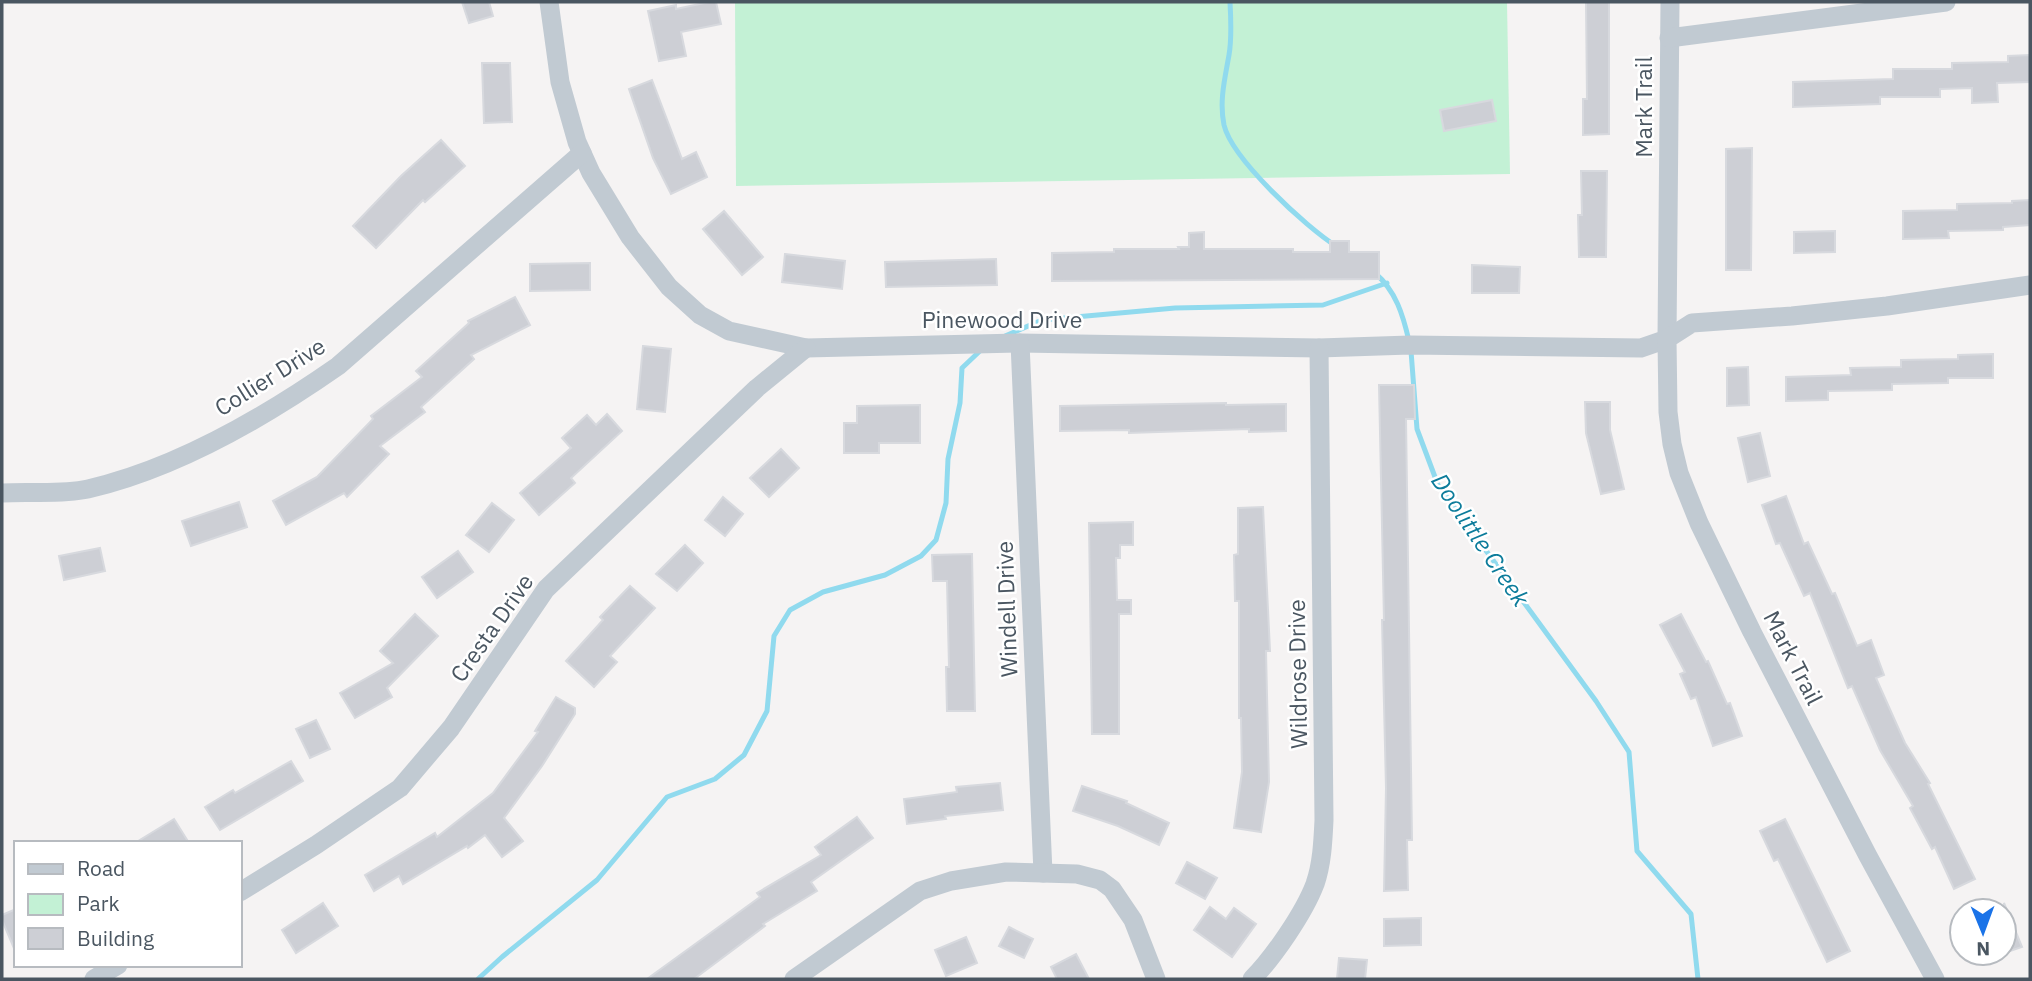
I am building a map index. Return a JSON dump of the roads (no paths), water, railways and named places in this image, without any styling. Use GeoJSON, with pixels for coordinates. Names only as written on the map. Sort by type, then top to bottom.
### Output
{"type":"FeatureCollection","features":[{"type":"Feature","properties":{"kind":"street","name":"Pinewood Drive"},"geometry":{"type":"LineString","coordinates":[[549,2],[560,82],[569,117],[591,173],[630,237],[669,287],[700,315],[729,331],[806,348],[1020,343],[1320,348],[1410,345],[1641,348],[1667,339]]}},
{"type":"Feature","properties":{"kind":"street","name":"Mark Trail"},"geometry":{"type":"LineString","coordinates":[[1670,2],[1668,412],[1679,472],[1699,523],[1752,632],[1935,979]]}},
{"type":"Feature","properties":{"kind":"street"},"geometry":{"type":"LineString","coordinates":[[1669,38],[1946,2]]}},
{"type":"Feature","properties":{"kind":"street","name":"Collier Drive"},"geometry":{"type":"LineString","coordinates":[[2,493],[86,489],[136,474],[212,441],[294,397],[338,366],[582,153]]}},
{"type":"Feature","properties":{"kind":"street"},"geometry":{"type":"LineString","coordinates":[[1667,339],[1692,323],[1846,310],[2030,285]]}},
{"type":"Feature","properties":{"kind":"street","name":"Windell Drive"},"geometry":{"type":"LineString","coordinates":[[1020,343],[1043,873]]}},
{"type":"Feature","properties":{"kind":"street","name":"Cresta Drive"},"geometry":{"type":"LineString","coordinates":[[242,891],[400,788],[451,728],[546,589],[757,388],[806,348]]}},
{"type":"Feature","properties":{"kind":"street","name":"Wildrose Drive"},"geometry":{"type":"LineString","coordinates":[[1252,979],[1268,964],[1305,904],[1315,885],[1321,858],[1324,820],[1320,348]]}},
{"type":"Feature","properties":{"kind":"street"},"geometry":{"type":"LineString","coordinates":[[794,979],[920,891],[982,874],[1043,873],[1077,874],[1100,880],[1112,889],[1133,920],[1156,979]]}},
{"type":"Feature","properties":{"kind":"street"},"geometry":{"type":"LineString","coordinates":[[94,979],[115,967]]}},
{"type":"Feature","properties":{"kind":"waterway","name":"Doolittle Creek"},"geometry":{"type":"LineString","coordinates":[[1230,2],[1231,42],[1222,107],[1224,125],[1230,139],[1241,156],[1272,191],[1307,224],[1336,246]]}},
{"type":"Feature","properties":{"kind":"waterway","name":"Doolittle Creek"},"geometry":{"type":"LineString","coordinates":[[1375,273],[1398,304],[1409,341]]}},
{"type":"Feature","properties":{"kind":"waterway"},"geometry":{"type":"LineString","coordinates":[[1005,336],[1042,320],[1175,308],[1323,305],[1387,283]]}},
{"type":"Feature","properties":{"kind":"waterway"},"geometry":{"type":"LineString","coordinates":[[478,979],[597,880],[667,797],[715,779],[744,755],[767,711],[774,636],[790,610],[823,592],[885,575],[921,556],[936,540],[946,503],[948,459],[960,403],[962,368],[982,349]]}},
{"type":"Feature","properties":{"kind":"waterway","name":"Doolittle Creek"},"geometry":{"type":"LineString","coordinates":[[1411,351],[1417,429],[1438,485],[1596,701],[1629,752],[1637,851],[1691,914],[1698,979]]}}]}
